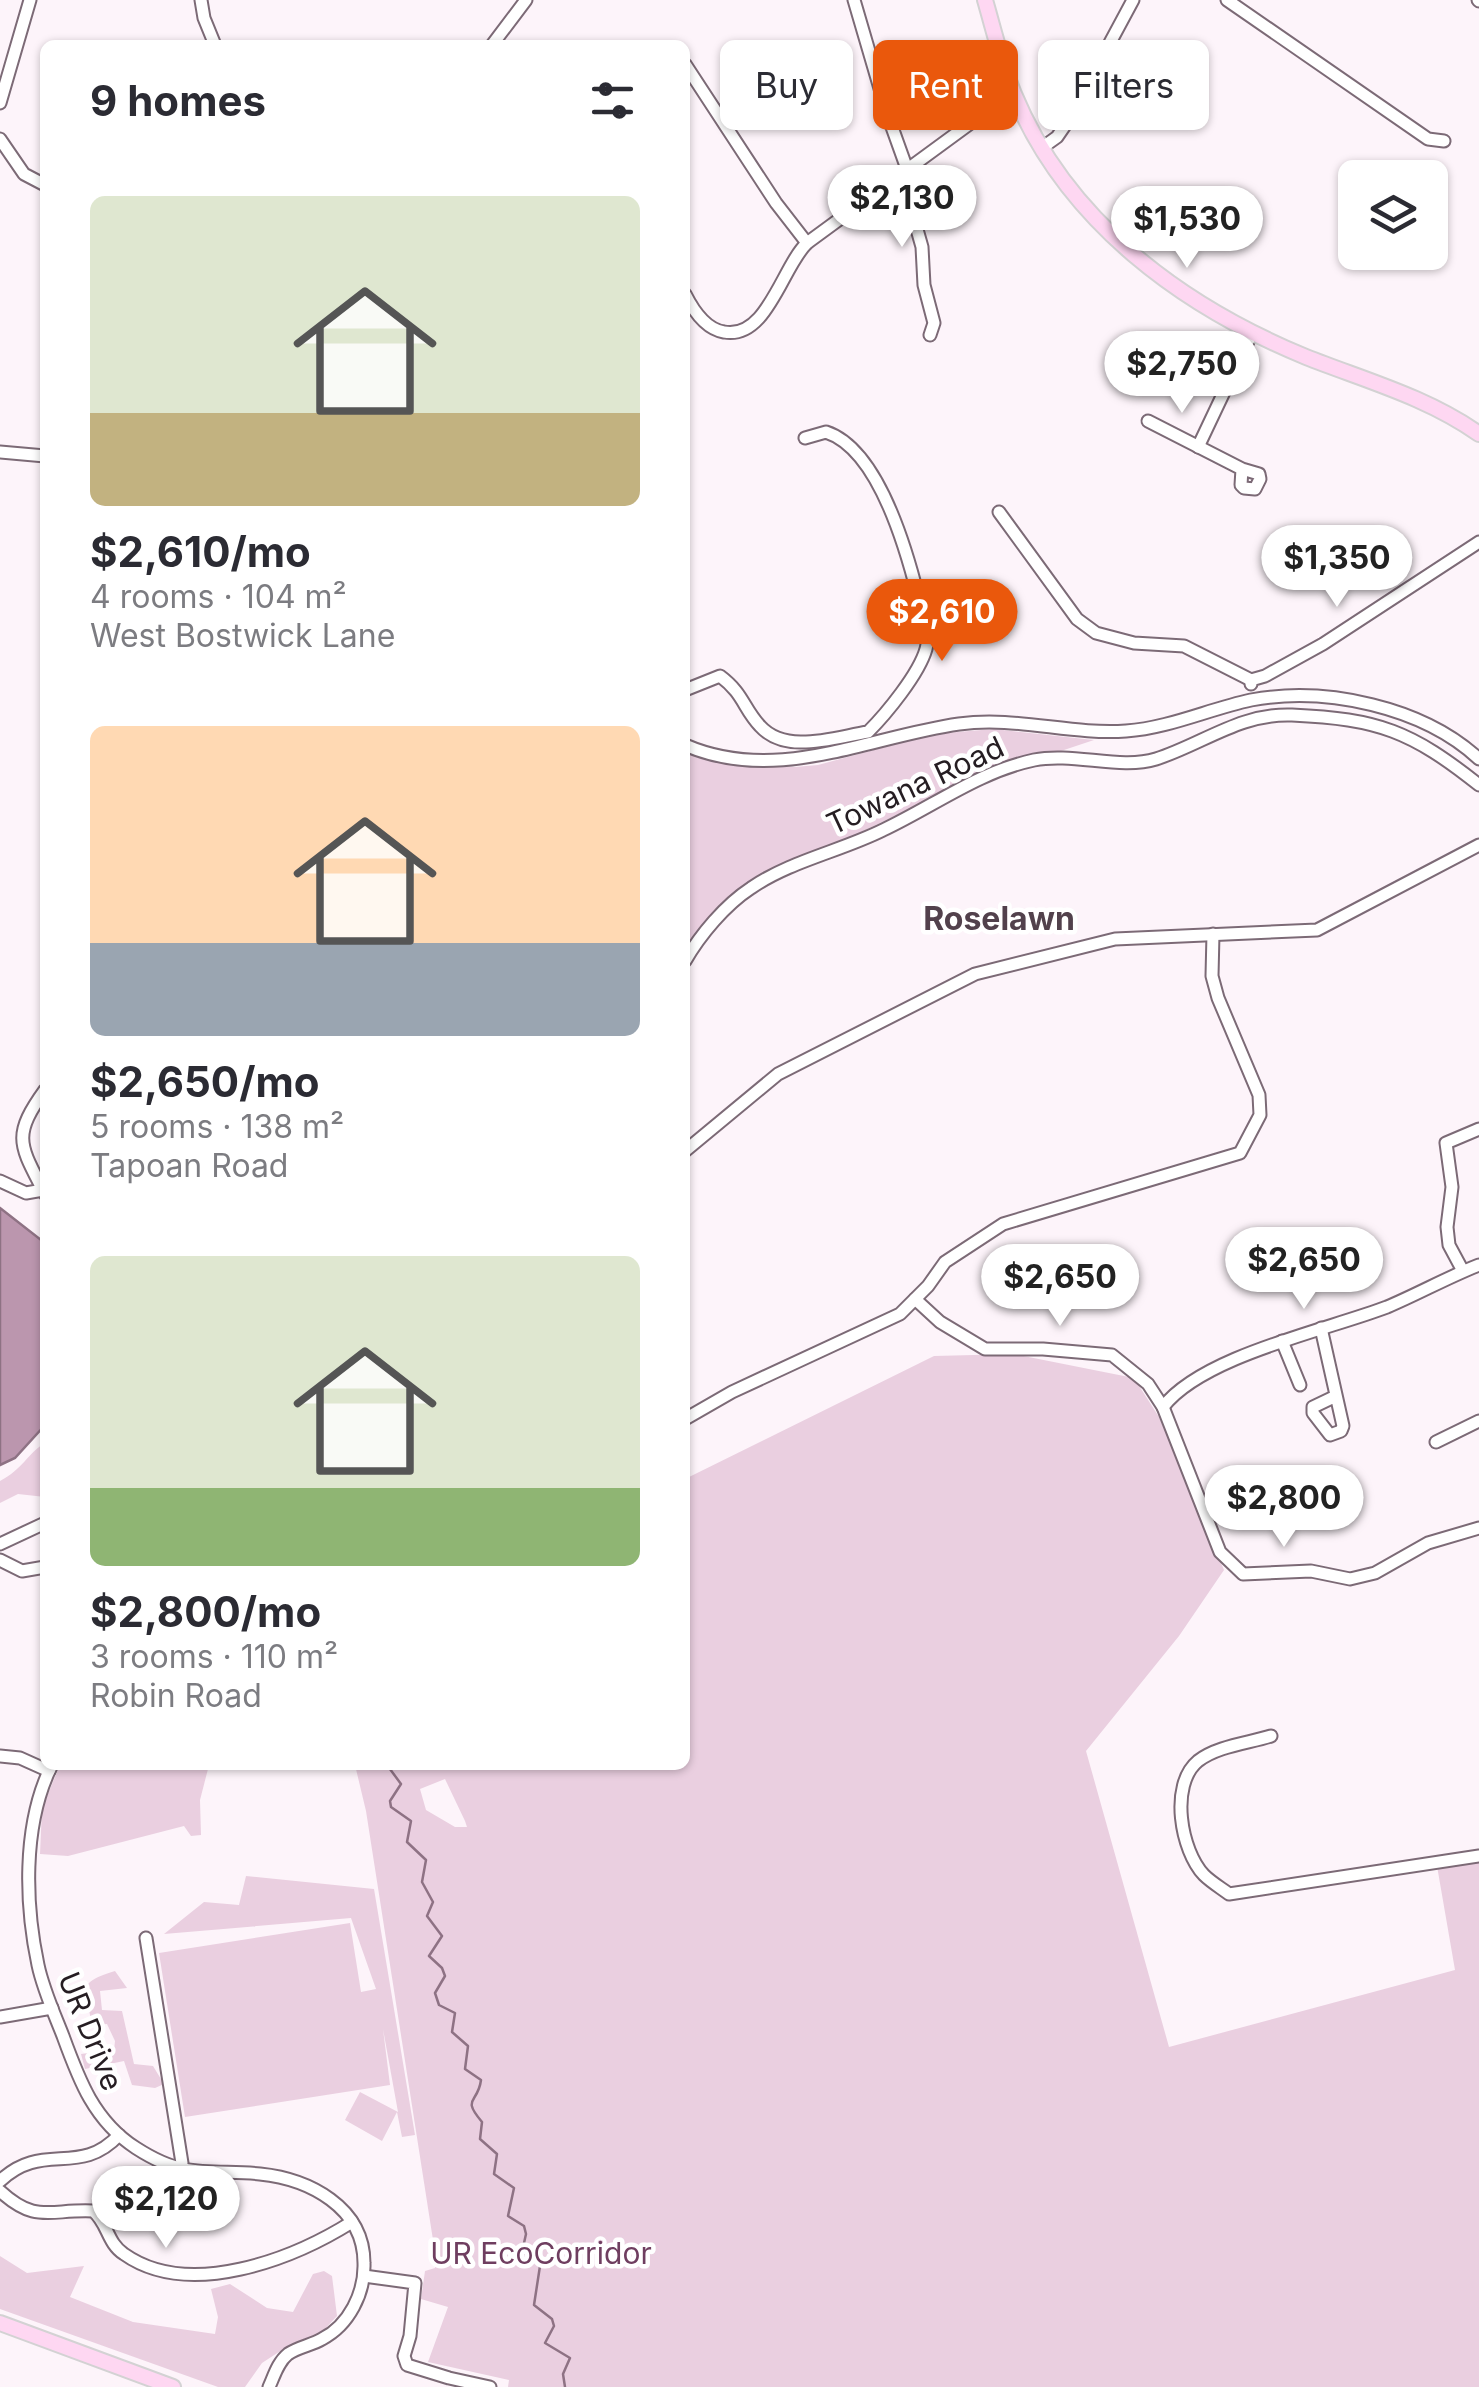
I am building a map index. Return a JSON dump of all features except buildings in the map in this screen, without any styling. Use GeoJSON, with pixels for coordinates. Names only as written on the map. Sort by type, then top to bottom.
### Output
{"type":"FeatureCollection","features":[{"type":"Feature","properties":{"kind":"main road"},"geometry":{"type":"LineString","coordinates":[[985,0],[998,40]]}},
{"type":"Feature","properties":{"kind":"main road"},"geometry":{"type":"LineString","coordinates":[[1018,100],[1043,148],[1074,192],[1141,262],[1198,304],[1252,333],[1430,406],[1479,434]]}},
{"type":"Feature","properties":{"kind":"main road"},"geometry":{"type":"LineString","coordinates":[[0,2324],[173,2387]]}},
{"type":"Feature","properties":{"kind":"street"},"geometry":{"type":"LineString","coordinates":[[0,103],[30,0]]}},
{"type":"Feature","properties":{"kind":"street"},"geometry":{"type":"LineString","coordinates":[[201,0],[213,40]]}},
{"type":"Feature","properties":{"kind":"street"},"geometry":{"type":"LineString","coordinates":[[496,40],[526,0]]}},
{"type":"Feature","properties":{"kind":"street"},"geometry":{"type":"LineString","coordinates":[[854,0],[922,247],[924,285],[934,323],[930,335]]}},
{"type":"Feature","properties":{"kind":"street"},"geometry":{"type":"LineString","coordinates":[[1043,148],[1057,138],[1068,120],[1132,0]]}},
{"type":"Feature","properties":{"kind":"street"},"geometry":{"type":"LineString","coordinates":[[1227,0],[1428,139],[1444,141]]}},
{"type":"Feature","properties":{"kind":"street"},"geometry":{"type":"LineString","coordinates":[[690,72],[776,203],[807,243]]}},
{"type":"Feature","properties":{"kind":"street"},"geometry":{"type":"LineString","coordinates":[[690,302],[712,327],[730,332],[746,329],[763,314],[807,243],[961,130]]}},
{"type":"Feature","properties":{"kind":"street"},"geometry":{"type":"LineString","coordinates":[[0,140],[24,174],[40,182]]}},
{"type":"Feature","properties":{"kind":"street"},"geometry":{"type":"LineString","coordinates":[[1198,447],[1252,333]]}},
{"type":"Feature","properties":{"kind":"street"},"geometry":{"type":"LineString","coordinates":[[1148,421],[1242,469]]}},
{"type":"Feature","properties":{"kind":"street"},"geometry":{"type":"LineString","coordinates":[[805,438],[826,432],[849,445],[883,493],[899,527],[924,619],[928,642],[919,664],[860,746]]}},
{"type":"Feature","properties":{"kind":"street"},"geometry":{"type":"LineString","coordinates":[[0,452],[40,456]]}},
{"type":"Feature","properties":{"kind":"street"},"geometry":{"type":"LineString","coordinates":[[999,512],[1078,619],[1096,633],[1134,643],[1184,646],[1251,680],[1322,644],[1479,542]]}},
{"type":"Feature","properties":{"kind":"street"},"geometry":{"type":"LineString","coordinates":[[690,688],[720,676],[742,696],[762,729],[780,739],[810,742],[868,732]]}},
{"type":"Feature","properties":{"kind":"street"},"geometry":{"type":"LineString","coordinates":[[1251,680],[1252,700]]}},
{"type":"Feature","properties":{"kind":"street"},"geometry":{"type":"LineString","coordinates":[[690,747],[719,757],[754,762],[791,760],[986,722],[1032,723],[1087,732],[1130,731],[1252,700],[1319,697],[1371,706],[1434,728],[1465,746],[1479,760]]}},
{"type":"Feature","properties":{"kind":"street"},"geometry":{"type":"LineString","coordinates":[[1232,705],[1237,722]]}},
{"type":"Feature","properties":{"kind":"street","name":"Towana Road"},"geometry":{"type":"LineString","coordinates":[[690,954],[702,936],[750,888],[883,830],[992,773],[1053,757],[1154,759],[1237,722],[1286,715],[1328,717],[1385,728],[1430,747],[1479,786]]}},
{"type":"Feature","properties":{"kind":"street"},"geometry":{"type":"LineString","coordinates":[[690,1147],[778,1074],[975,974],[1115,939],[1317,930],[1479,845]]}},
{"type":"Feature","properties":{"kind":"street"},"geometry":{"type":"LineString","coordinates":[[690,1417],[732,1392],[900,1314],[945,1262],[1002,1224],[1240,1153],[1260,1115],[1259,1095],[1218,998],[1212,976],[1213,934]]}},
{"type":"Feature","properties":{"kind":"street"},"geometry":{"type":"LineString","coordinates":[[40,1098],[21,1134],[40,1183]]}},
{"type":"Feature","properties":{"kind":"street"},"geometry":{"type":"LineString","coordinates":[[1463,1271],[1450,1245],[1447,1227],[1452,1187],[1446,1144],[1479,1128]]}},
{"type":"Feature","properties":{"kind":"street"},"geometry":{"type":"LineString","coordinates":[[0,1181],[26,1192],[40,1192]]}},
{"type":"Feature","properties":{"kind":"street"},"geometry":{"type":"LineString","coordinates":[[1162,1407],[1184,1386],[1282,1341],[1387,1306],[1479,1265]]}},
{"type":"Feature","properties":{"kind":"street"},"geometry":{"type":"LineString","coordinates":[[915,1300],[940,1322],[985,1349],[1058,1349],[1112,1355],[1148,1384],[1162,1407],[1220,1552],[1242,1574],[1310,1570],[1350,1579],[1375,1573],[1428,1543],[1479,1528]]}},
{"type":"Feature","properties":{"kind":"street"},"geometry":{"type":"LineString","coordinates":[[1321,1328],[1336,1396]]}},
{"type":"Feature","properties":{"kind":"street"},"geometry":{"type":"LineString","coordinates":[[1282,1341],[1300,1385]]}},
{"type":"Feature","properties":{"kind":"street"},"geometry":{"type":"LineString","coordinates":[[1436,1442],[1479,1422]]}},
{"type":"Feature","properties":{"kind":"street"},"geometry":{"type":"LineString","coordinates":[[0,1544],[40,1525]]}},
{"type":"Feature","properties":{"kind":"street"},"geometry":{"type":"LineString","coordinates":[[0,1560],[18,1570],[40,1568]]}},
{"type":"Feature","properties":{"kind":"street"},"geometry":{"type":"LineString","coordinates":[[1272,1736],[1209,1754],[1195,1764],[1186,1780],[1181,1829],[1202,1873],[1229,1894],[1479,1856]]}},
{"type":"Feature","properties":{"kind":"street"},"geometry":{"type":"LineString","coordinates":[[0,1756],[40,1764]]}},
{"type":"Feature","properties":{"kind":"street","name":"UR Drive"},"geometry":{"type":"LineString","coordinates":[[50,1770],[34,1818],[30,1877],[38,1964],[85,2093],[102,2118],[143,2152],[182,2169],[264,2174],[310,2187],[333,2200],[352,2222]]}},
{"type":"Feature","properties":{"kind":"street"},"geometry":{"type":"LineString","coordinates":[[146,1938],[182,2163]]}},
{"type":"Feature","properties":{"kind":"street"},"geometry":{"type":"LineString","coordinates":[[0,2018],[52,2008]]}},
{"type":"Feature","properties":{"kind":"street"},"geometry":{"type":"LineString","coordinates":[[0,2182],[24,2163],[97,2154],[119,2135]]}},
{"type":"Feature","properties":{"kind":"street"},"geometry":{"type":"LineString","coordinates":[[0,2191],[18,2208],[32,2213],[93,2211],[102,2219],[112,2245],[124,2255],[171,2273],[268,2263],[316,2244],[352,2222],[362,2243],[364,2276],[347,2318],[330,2335],[284,2358],[270,2387]]}},
{"type":"Feature","properties":{"kind":"street"},"geometry":{"type":"LineString","coordinates":[[364,2276],[416,2284],[404,2356],[407,2364],[490,2387]]}},
{"type":"Feature","properties":{"kind":"green space"},"geometry":{"type":"Polygon","coordinates":[[[994,729],[1094,740],[959,785],[745,888],[690,946],[690,745],[725,762],[795,767],[818,765],[933,734],[994,729]]]}},
{"type":"Feature","properties":{"kind":"green space","name":"UR EcoCorridor"},"geometry":{"type":"Polygon","coordinates":[[[1013,1354],[1134,1378],[1159,1417],[1224,1570],[1179,1636],[1086,1751],[1169,2047],[1455,1970],[1437,1866],[1479,1859],[1479,2387],[508,2387],[509,2380],[428,2362],[448,2307],[421,2299],[425,2271],[435,2268],[433,2240],[366,1811],[356,1770],[690,1770],[690,1477],[934,1356],[1013,1354]],[[445,1779],[420,1789],[426,1810],[455,1827],[467,1827],[445,1779]]]}},
{"type":"Feature","properties":{"kind":"green space"},"geometry":{"type":"Polygon","coordinates":[[[40,1447],[40,1496],[18,1494],[0,1503],[0,1481],[40,1447]]]}},
{"type":"Feature","properties":{"kind":"green space"},"geometry":{"type":"Polygon","coordinates":[[[58,1770],[208,1770],[200,1800],[201,1835],[191,1836],[184,1826],[68,1856],[40,1854],[42,1808],[58,1770]]]}},
{"type":"Feature","properties":{"kind":"green space"},"geometry":{"type":"Polygon","coordinates":[[[246,1876],[374,1889],[415,2135],[402,2137],[397,2112],[382,2141],[345,2120],[360,2092],[398,2112],[383,2029],[390,2085],[185,2117],[159,1953],[350,1923],[361,1992],[376,1989],[351,1918],[164,1934],[204,1902],[239,1905],[246,1876]]]}},
{"type":"Feature","properties":{"kind":"green space"},"geometry":{"type":"Polygon","coordinates":[[[115,1971],[127,1988],[100,1991],[102,2010],[122,2011],[134,2064],[153,2066],[164,2084],[155,2088],[132,2085],[124,2061],[85,2069],[81,2054],[114,2050],[115,2041],[107,2024],[92,2025],[89,2010],[78,2005],[80,1997],[90,1982],[115,1971]]]}},
{"type":"Feature","properties":{"kind":"green space"},"geometry":{"type":"Polygon","coordinates":[[[0,2256],[27,2273],[84,2266],[70,2297],[133,2322],[215,2334],[218,2317],[211,2289],[230,2284],[267,2308],[293,2312],[313,2274],[324,2271],[332,2276],[337,2316],[320,2334],[291,2344],[262,2363],[245,2387],[218,2387],[0,2309],[0,2256]]]}},
{"type":"Feature","properties":{"kind":"shaded area"},"geometry":{"type":"Polygon","coordinates":[[[0,1208],[40,1239],[40,1430],[15,1458],[0,1465],[0,1208]]]}},
{"type":"Feature","properties":{"kind":"waterway"},"geometry":{"type":"LineString","coordinates":[[391,1770],[401,1784],[390,1801],[391,1807],[411,1821],[407,1842],[426,1860],[422,1882],[433,1902],[427,1916],[442,1936],[429,1956],[445,1976],[435,1993],[439,2005],[455,2013],[452,2032],[468,2046],[465,2069],[481,2080],[472,2104],[482,2122],[480,2139],[497,2154],[494,2174],[514,2188],[508,2216],[524,2226],[522,2252],[538,2260],[534,2305],[552,2319],[554,2326],[545,2343],[570,2358],[563,2374],[565,2387]]}},
{"type":"Feature","properties":{"kind":"district","name":"Roselawn"},"geometry":{"type":"Point","coordinates":[999,918]}}]}
